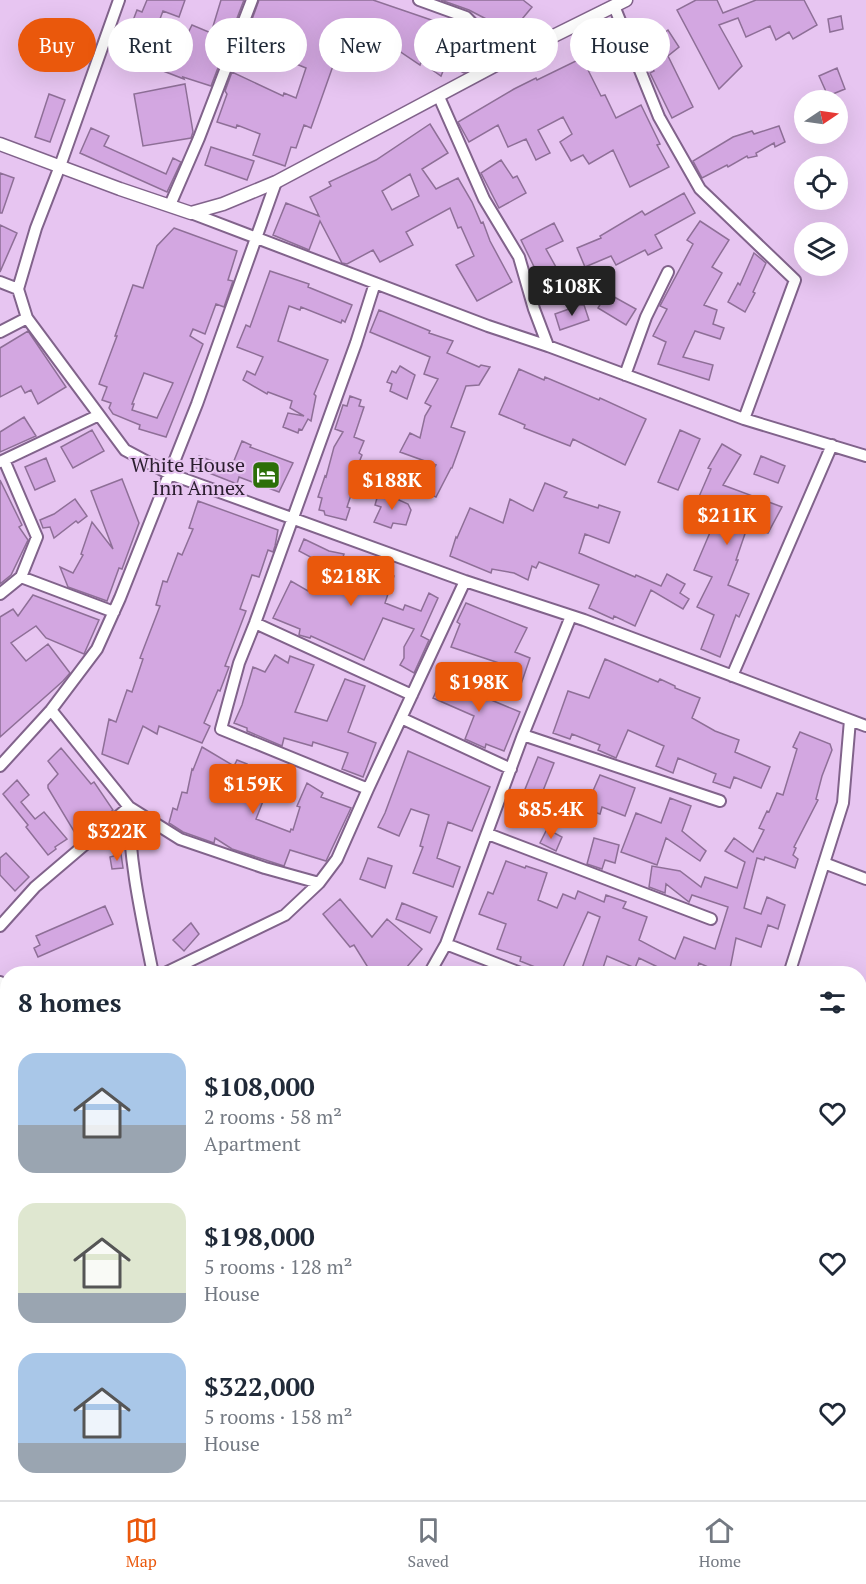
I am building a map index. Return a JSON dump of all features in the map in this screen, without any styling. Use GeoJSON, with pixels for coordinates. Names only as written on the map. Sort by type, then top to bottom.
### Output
{"type":"FeatureCollection","features":[{"type":"Feature","properties":{"kind":"street"},"geometry":{"type":"LineString","coordinates":[[119,0],[36,228],[18,289],[27,318],[125,450],[170,474],[465,581],[571,616],[866,726]]}},
{"type":"Feature","properties":{"kind":"street"},"geometry":{"type":"LineString","coordinates":[[170,205],[199,138],[252,0]]}},
{"type":"Feature","properties":{"kind":"street"},"geometry":{"type":"LineString","coordinates":[[419,0],[467,18]]}},
{"type":"Feature","properties":{"kind":"street"},"geometry":{"type":"LineString","coordinates":[[558,34],[626,0]]}},
{"type":"Feature","properties":{"kind":"street"},"geometry":{"type":"LineString","coordinates":[[614,6],[659,117],[699,189],[795,280],[744,419]]}},
{"type":"Feature","properties":{"kind":"street"},"geometry":{"type":"LineString","coordinates":[[191,213],[223,204],[276,182],[484,72]]}},
{"type":"Feature","properties":{"kind":"street"},"geometry":{"type":"LineString","coordinates":[[439,97],[484,200],[519,257],[534,309],[548,346]]}},
{"type":"Feature","properties":{"kind":"street"},"geometry":{"type":"LineString","coordinates":[[0,144],[257,237],[488,326],[744,419],[866,456]]}},
{"type":"Feature","properties":{"kind":"street"},"geometry":{"type":"LineString","coordinates":[[0,766],[51,710],[97,649],[197,404],[276,182]]}},
{"type":"Feature","properties":{"kind":"street"},"geometry":{"type":"LineString","coordinates":[[625,375],[646,317],[668,272]]}},
{"type":"Feature","properties":{"kind":"street"},"geometry":{"type":"LineString","coordinates":[[0,282],[18,289]]}},
{"type":"Feature","properties":{"kind":"street"},"geometry":{"type":"LineString","coordinates":[[368,789],[221,729],[239,663],[356,343],[375,283]]}},
{"type":"Feature","properties":{"kind":"street"},"geometry":{"type":"LineString","coordinates":[[0,332],[27,318]]}},
{"type":"Feature","properties":{"kind":"street"},"geometry":{"type":"LineString","coordinates":[[0,594],[21,577],[37,537],[2,461],[99,415]]}},
{"type":"Feature","properties":{"kind":"street"},"geometry":{"type":"LineString","coordinates":[[732,676],[832,446]]}},
{"type":"Feature","properties":{"kind":"street"},"geometry":{"type":"LineString","coordinates":[[21,577],[114,612]]}},
{"type":"Feature","properties":{"kind":"street"},"geometry":{"type":"LineString","coordinates":[[180,966],[285,915],[319,883],[337,860],[465,581]]}},
{"type":"Feature","properties":{"kind":"street"},"geometry":{"type":"LineString","coordinates":[[434,966],[446,944],[523,735],[571,616]]}},
{"type":"Feature","properties":{"kind":"street"},"geometry":{"type":"LineString","coordinates":[[255,623],[412,695]]}},
{"type":"Feature","properties":{"kind":"street"},"geometry":{"type":"LineString","coordinates":[[51,710],[129,807],[180,839],[265,868],[319,883]]}},
{"type":"Feature","properties":{"kind":"street"},"geometry":{"type":"LineString","coordinates":[[401,718],[511,770]]}},
{"type":"Feature","properties":{"kind":"street"},"geometry":{"type":"LineString","coordinates":[[792,966],[843,803],[850,720]]}},
{"type":"Feature","properties":{"kind":"street"},"geometry":{"type":"LineString","coordinates":[[523,735],[720,801]]}},
{"type":"Feature","properties":{"kind":"street"},"geometry":{"type":"LineString","coordinates":[[0,926],[35,887],[129,807]]}},
{"type":"Feature","properties":{"kind":"street"},"geometry":{"type":"LineString","coordinates":[[129,807],[129,838],[135,882],[151,966]]}},
{"type":"Feature","properties":{"kind":"street"},"geometry":{"type":"LineString","coordinates":[[488,834],[711,919]]}},
{"type":"Feature","properties":{"kind":"street"},"geometry":{"type":"LineString","coordinates":[[824,863],[866,879]]}},
{"type":"Feature","properties":{"kind":"street"},"geometry":{"type":"LineString","coordinates":[[446,944],[502,966]]}},
{"type":"Feature","properties":{"kind":"building"},"geometry":{"type":"Polygon","coordinates":[[[147,0],[185,0],[179,17],[163,11],[160,18],[134,18],[137,10],[142,12],[147,0]]]}},
{"type":"Feature","properties":{"kind":"building"},"geometry":{"type":"Polygon","coordinates":[[[221,0],[244,0],[237,18],[216,18],[221,0]]]}},
{"type":"Feature","properties":{"kind":"building"},"geometry":{"type":"Polygon","coordinates":[[[259,0],[373,0],[426,18],[414,18],[414,61],[402,53],[402,18],[319,18],[319,72],[331,72],[311,128],[304,125],[296,148],[291,147],[285,166],[253,155],[260,134],[237,125],[236,128],[217,122],[232,72],[283,96],[284,93],[296,98],[305,72],[307,72],[307,18],[253,18],[259,0]]]}},
{"type":"Feature","properties":{"kind":"building"},"geometry":{"type":"Polygon","coordinates":[[[441,0],[523,0],[532,7],[523,18],[484,18],[441,0]]]}},
{"type":"Feature","properties":{"kind":"building"},"geometry":{"type":"Polygon","coordinates":[[[696,0],[717,0],[723,13],[756,0],[804,0],[817,25],[793,39],[789,32],[776,40],[770,26],[746,37],[738,18],[719,25],[742,66],[719,89],[677,10],[696,0]]]}},
{"type":"Feature","properties":{"kind":"building"},"geometry":{"type":"Polygon","coordinates":[[[841,16],[843,29],[830,32],[828,19],[841,16]]]}},
{"type":"Feature","properties":{"kind":"building"},"geometry":{"type":"Polygon","coordinates":[[[193,25],[205,30],[205,72],[216,72],[211,86],[166,72],[193,72],[193,25]]]}},
{"type":"Feature","properties":{"kind":"building"},"geometry":{"type":"Polygon","coordinates":[[[670,33],[679,47],[670,54],[670,33]]]}},
{"type":"Feature","properties":{"kind":"building"},"geometry":{"type":"Polygon","coordinates":[[[670,60],[693,107],[672,118],[650,73],[670,72],[670,60]]]}},
{"type":"Feature","properties":{"kind":"building"},"geometry":{"type":"Polygon","coordinates":[[[570,64],[570,72],[589,72],[601,96],[605,95],[616,118],[641,105],[660,144],[657,145],[669,167],[630,187],[613,150],[589,164],[583,155],[571,161],[560,142],[572,134],[563,117],[538,130],[550,153],[536,160],[526,139],[508,147],[498,125],[469,142],[458,122],[514,89],[536,78],[537,80],[558,72],[558,70],[570,64]]]}},
{"type":"Feature","properties":{"kind":"building"},"geometry":{"type":"Polygon","coordinates":[[[837,68],[845,89],[825,90],[819,76],[837,68]]]}},
{"type":"Feature","properties":{"kind":"building"},"geometry":{"type":"Polygon","coordinates":[[[185,84],[193,132],[191,138],[143,146],[134,94],[185,84]]]}},
{"type":"Feature","properties":{"kind":"building"},"geometry":{"type":"Polygon","coordinates":[[[49,94],[65,100],[50,142],[35,137],[49,94]]]}},
{"type":"Feature","properties":{"kind":"building"},"geometry":{"type":"Polygon","coordinates":[[[430,124],[448,153],[422,169],[436,189],[458,178],[481,223],[483,222],[490,241],[512,282],[477,301],[456,265],[474,256],[450,208],[406,232],[413,245],[380,262],[373,250],[347,264],[342,263],[320,221],[309,250],[273,235],[286,203],[319,216],[310,197],[331,186],[329,182],[376,160],[430,124]],[[410,174],[382,191],[392,210],[419,196],[410,174]]]}},
{"type":"Feature","properties":{"kind":"building"},"geometry":{"type":"Polygon","coordinates":[[[779,126],[785,142],[775,147],[774,143],[756,153],[757,156],[748,158],[747,156],[702,178],[693,161],[733,137],[752,131],[754,134],[779,126]]]}},
{"type":"Feature","properties":{"kind":"building"},"geometry":{"type":"Polygon","coordinates":[[[91,128],[109,136],[104,146],[166,174],[173,158],[181,162],[167,192],[80,153],[91,128]]]}},
{"type":"Feature","properties":{"kind":"building"},"geometry":{"type":"Polygon","coordinates":[[[211,147],[254,161],[247,180],[205,165],[211,147]]]}},
{"type":"Feature","properties":{"kind":"building"},"geometry":{"type":"Polygon","coordinates":[[[501,160],[513,178],[517,176],[526,193],[499,208],[481,173],[501,160]]]}},
{"type":"Feature","properties":{"kind":"building"},"geometry":{"type":"Polygon","coordinates":[[[0,173],[14,178],[2,213],[0,213],[0,173]]]}},
{"type":"Feature","properties":{"kind":"building"},"geometry":{"type":"Polygon","coordinates":[[[684,193],[695,213],[655,235],[662,248],[648,255],[645,250],[616,265],[611,256],[585,267],[577,248],[601,238],[600,236],[642,211],[645,215],[684,193]]]}},
{"type":"Feature","properties":{"kind":"building"},"geometry":{"type":"Polygon","coordinates":[[[700,221],[729,240],[712,267],[722,273],[704,305],[717,310],[713,324],[724,328],[720,339],[695,331],[683,357],[713,365],[709,380],[658,364],[666,342],[653,336],[667,309],[660,306],[693,244],[687,240],[700,221]]]}},
{"type":"Feature","properties":{"kind":"building"},"geometry":{"type":"Polygon","coordinates":[[[554,223],[563,241],[546,249],[557,269],[540,279],[521,240],[554,223]]]}},
{"type":"Feature","properties":{"kind":"building"},"geometry":{"type":"Polygon","coordinates":[[[0,225],[17,233],[0,272],[0,225]]]}},
{"type":"Feature","properties":{"kind":"building"},"geometry":{"type":"Polygon","coordinates":[[[174,228],[237,251],[228,280],[233,281],[224,307],[216,304],[205,334],[193,329],[190,336],[203,344],[166,437],[139,429],[140,425],[113,414],[109,408],[111,403],[102,400],[107,387],[99,384],[133,285],[143,288],[157,246],[174,228]],[[144,373],[132,404],[134,404],[132,410],[157,418],[173,383],[144,373]]]}},
{"type":"Feature","properties":{"kind":"building"},"geometry":{"type":"Polygon","coordinates":[[[754,253],[766,263],[745,312],[728,302],[738,283],[740,285],[754,253]]]}},
{"type":"Feature","properties":{"kind":"building"},"geometry":{"type":"Polygon","coordinates":[[[270,271],[309,284],[308,287],[352,305],[345,322],[342,320],[341,323],[301,307],[300,310],[289,306],[278,341],[328,360],[314,394],[316,396],[311,421],[308,419],[298,433],[283,427],[288,413],[304,416],[290,408],[292,401],[268,392],[267,394],[243,380],[247,371],[255,375],[263,357],[237,347],[246,325],[250,327],[270,271]]]}},
{"type":"Feature","properties":{"kind":"building"},"geometry":{"type":"Polygon","coordinates":[[[607,293],[636,309],[626,325],[598,308],[607,293]]]}},
{"type":"Feature","properties":{"kind":"building"},"geometry":{"type":"Polygon","coordinates":[[[584,305],[589,320],[560,330],[555,314],[584,305]]]}},
{"type":"Feature","properties":{"kind":"building"},"geometry":{"type":"Polygon","coordinates":[[[379,310],[430,331],[429,333],[453,341],[447,353],[479,367],[481,365],[490,367],[479,385],[466,386],[451,427],[465,432],[452,468],[436,497],[423,491],[426,486],[423,484],[436,465],[400,452],[410,433],[420,438],[425,416],[431,406],[425,403],[438,379],[424,374],[430,357],[370,332],[379,310]]]}},
{"type":"Feature","properties":{"kind":"building"},"geometry":{"type":"Polygon","coordinates":[[[28,331],[66,387],[38,404],[31,390],[25,393],[21,386],[0,397],[0,348],[28,331]]]}},
{"type":"Feature","properties":{"kind":"building"},"geometry":{"type":"Polygon","coordinates":[[[400,366],[415,375],[407,399],[390,391],[392,384],[387,382],[392,371],[396,373],[400,366]]]}},
{"type":"Feature","properties":{"kind":"building"},"geometry":{"type":"Polygon","coordinates":[[[519,369],[544,380],[545,377],[599,400],[600,398],[646,419],[625,465],[573,439],[570,446],[524,428],[525,425],[499,414],[519,369]]]}},
{"type":"Feature","properties":{"kind":"building"},"geometry":{"type":"Polygon","coordinates":[[[350,396],[361,400],[359,406],[364,407],[354,437],[364,441],[359,453],[362,455],[350,485],[354,486],[347,507],[350,508],[346,520],[325,515],[324,511],[319,510],[322,498],[318,497],[334,447],[343,432],[335,429],[343,405],[347,406],[350,396]]]}},
{"type":"Feature","properties":{"kind":"building"},"geometry":{"type":"Polygon","coordinates":[[[24,417],[36,436],[0,452],[0,432],[24,417]]]}},
{"type":"Feature","properties":{"kind":"building"},"geometry":{"type":"Polygon","coordinates":[[[92,430],[104,451],[73,468],[61,447],[92,430]]]}},
{"type":"Feature","properties":{"kind":"building"},"geometry":{"type":"Polygon","coordinates":[[[680,430],[700,439],[678,490],[658,482],[680,430]]]}},
{"type":"Feature","properties":{"kind":"building"},"geometry":{"type":"Polygon","coordinates":[[[242,441],[251,445],[250,447],[293,463],[279,492],[239,477],[237,484],[194,467],[199,456],[231,468],[242,441]]]}},
{"type":"Feature","properties":{"kind":"building"},"geometry":{"type":"Polygon","coordinates":[[[722,444],[741,455],[723,485],[782,507],[768,533],[748,525],[728,585],[749,594],[739,617],[736,615],[720,657],[701,649],[714,615],[697,607],[712,577],[694,570],[720,509],[698,499],[711,469],[708,468],[722,444]]]}},
{"type":"Feature","properties":{"kind":"building"},"geometry":{"type":"Polygon","coordinates":[[[761,456],[785,466],[778,483],[754,474],[761,456]]]}},
{"type":"Feature","properties":{"kind":"building"},"geometry":{"type":"Polygon","coordinates":[[[46,458],[55,481],[35,490],[25,467],[46,458]]]}},
{"type":"Feature","properties":{"kind":"building"},"geometry":{"type":"Polygon","coordinates":[[[122,479],[139,523],[107,601],[68,587],[60,567],[73,573],[83,555],[81,554],[92,522],[113,549],[91,491],[122,479]]]}},
{"type":"Feature","properties":{"kind":"building"},"geometry":{"type":"Polygon","coordinates":[[[0,480],[22,525],[19,527],[28,540],[11,575],[0,584],[0,480]]]}},
{"type":"Feature","properties":{"kind":"building"},"geometry":{"type":"Polygon","coordinates":[[[545,483],[567,492],[564,497],[598,508],[599,505],[620,512],[609,543],[585,534],[579,553],[661,586],[667,574],[685,584],[680,593],[689,599],[683,609],[651,590],[635,626],[589,608],[599,585],[539,562],[536,568],[532,566],[528,580],[514,573],[492,569],[491,573],[450,556],[470,508],[503,523],[510,499],[533,511],[545,483]]]}},
{"type":"Feature","properties":{"kind":"building"},"geometry":{"type":"Polygon","coordinates":[[[379,491],[408,504],[411,510],[406,525],[393,523],[391,528],[374,522],[381,507],[375,505],[379,491]]]}},
{"type":"Feature","properties":{"kind":"building"},"geometry":{"type":"Polygon","coordinates":[[[75,499],[87,516],[78,523],[76,521],[54,538],[50,527],[43,528],[40,520],[54,514],[75,499]]]}},
{"type":"Feature","properties":{"kind":"building"},"geometry":{"type":"Polygon","coordinates":[[[198,501],[278,530],[275,546],[273,552],[268,550],[259,577],[252,575],[240,609],[246,611],[225,666],[229,667],[220,691],[218,690],[204,723],[210,726],[202,743],[159,726],[157,734],[143,726],[128,764],[102,754],[109,719],[116,722],[127,690],[132,692],[143,659],[140,658],[160,606],[156,605],[163,581],[167,582],[178,553],[182,555],[193,529],[189,528],[198,501]]]}},
{"type":"Feature","properties":{"kind":"building"},"geometry":{"type":"Polygon","coordinates":[[[304,539],[329,551],[344,554],[343,557],[374,571],[375,567],[386,569],[386,573],[394,576],[385,603],[403,610],[405,605],[421,611],[429,593],[438,598],[421,636],[429,640],[414,673],[400,665],[404,658],[404,647],[414,629],[383,618],[364,660],[311,636],[310,638],[299,635],[300,629],[273,618],[291,581],[308,591],[320,562],[299,551],[304,539]]]}},
{"type":"Feature","properties":{"kind":"building"},"geometry":{"type":"Polygon","coordinates":[[[33,595],[99,620],[84,654],[46,638],[36,626],[11,643],[26,661],[48,644],[70,673],[0,737],[0,617],[13,609],[18,616],[33,595]]]}},
{"type":"Feature","properties":{"kind":"building"},"geometry":{"type":"Polygon","coordinates":[[[466,603],[527,628],[515,652],[530,658],[519,690],[496,680],[502,664],[451,647],[460,624],[457,622],[466,603]]]}},
{"type":"Feature","properties":{"kind":"building"},"geometry":{"type":"Polygon","coordinates":[[[275,655],[288,663],[290,656],[314,665],[295,712],[327,721],[345,679],[365,686],[348,732],[376,743],[363,777],[342,769],[348,753],[313,742],[312,746],[284,738],[282,746],[234,723],[253,667],[265,672],[275,655]]]}},
{"type":"Feature","properties":{"kind":"building"},"geometry":{"type":"Polygon","coordinates":[[[605,659],[658,682],[660,679],[700,698],[692,718],[715,731],[739,740],[735,752],[770,767],[761,788],[734,777],[730,788],[713,782],[716,774],[678,758],[673,773],[656,766],[664,746],[628,730],[616,758],[598,750],[600,745],[572,734],[570,739],[553,733],[568,691],[589,698],[605,659]]]}},
{"type":"Feature","properties":{"kind":"building"},"geometry":{"type":"Polygon","coordinates":[[[446,670],[457,676],[456,679],[479,690],[477,694],[520,712],[504,751],[486,744],[485,748],[465,739],[474,716],[433,698],[446,670]]]}},
{"type":"Feature","properties":{"kind":"building"},"geometry":{"type":"Polygon","coordinates":[[[800,732],[830,744],[832,750],[822,776],[816,799],[818,800],[794,847],[796,848],[793,855],[798,859],[795,868],[765,857],[764,860],[757,858],[744,908],[761,914],[767,897],[785,905],[778,929],[768,925],[761,947],[736,938],[731,966],[706,966],[699,963],[698,966],[656,966],[639,958],[636,966],[630,966],[607,956],[604,966],[583,966],[600,917],[588,912],[564,966],[532,966],[520,961],[521,957],[497,949],[506,924],[479,914],[488,892],[493,894],[506,861],[547,873],[538,900],[557,908],[563,894],[575,899],[578,891],[604,902],[606,895],[626,902],[623,908],[647,917],[639,940],[675,959],[684,937],[715,949],[728,907],[692,895],[689,902],[666,884],[665,893],[649,887],[652,866],[680,871],[701,887],[705,877],[737,888],[745,862],[725,851],[734,838],[753,852],[764,830],[759,828],[767,811],[769,812],[777,793],[783,795],[797,749],[793,747],[800,732]]]}},
{"type":"Feature","properties":{"kind":"building"},"geometry":{"type":"Polygon","coordinates":[[[202,747],[234,766],[237,760],[247,764],[238,784],[267,791],[256,819],[290,832],[291,829],[293,830],[300,807],[297,806],[307,783],[323,793],[321,797],[351,808],[326,861],[290,850],[284,866],[232,849],[215,838],[214,843],[183,832],[169,823],[173,808],[177,810],[182,792],[187,793],[192,769],[202,747]]]}},
{"type":"Feature","properties":{"kind":"building"},"geometry":{"type":"Polygon","coordinates":[[[61,748],[91,784],[94,782],[113,810],[97,822],[94,819],[75,833],[48,788],[58,774],[48,761],[61,748]]]}},
{"type":"Feature","properties":{"kind":"building"},"geometry":{"type":"Polygon","coordinates":[[[408,751],[490,787],[472,831],[448,822],[437,858],[460,867],[453,887],[413,873],[423,847],[420,846],[429,815],[411,809],[399,836],[378,827],[408,751]]]}},
{"type":"Feature","properties":{"kind":"building"},"geometry":{"type":"Polygon","coordinates":[[[538,757],[554,763],[533,823],[523,819],[521,823],[513,819],[538,757]]]}},
{"type":"Feature","properties":{"kind":"building"},"geometry":{"type":"Polygon","coordinates":[[[600,775],[635,788],[625,816],[602,807],[600,814],[585,809],[600,775]]]}},
{"type":"Feature","properties":{"kind":"building"},"geometry":{"type":"Polygon","coordinates":[[[17,780],[29,795],[21,802],[35,819],[44,812],[67,839],[48,855],[3,794],[17,780]]]}},
{"type":"Feature","properties":{"kind":"building"},"geometry":{"type":"Polygon","coordinates":[[[670,798],[691,806],[682,831],[706,851],[700,861],[666,838],[657,865],[621,852],[636,813],[661,823],[670,798]]]}},
{"type":"Feature","properties":{"kind":"building"},"geometry":{"type":"Polygon","coordinates":[[[547,829],[562,837],[556,851],[540,843],[547,829]]]}},
{"type":"Feature","properties":{"kind":"building"},"geometry":{"type":"Polygon","coordinates":[[[594,838],[619,845],[615,863],[605,860],[602,869],[587,864],[594,838]]]}},
{"type":"Feature","properties":{"kind":"building"},"geometry":{"type":"Polygon","coordinates":[[[6,853],[29,877],[15,891],[0,875],[0,858],[6,853]]]}},
{"type":"Feature","properties":{"kind":"building"},"geometry":{"type":"Polygon","coordinates":[[[121,854],[123,868],[112,869],[110,857],[121,854]]]}},
{"type":"Feature","properties":{"kind":"building"},"geometry":{"type":"Polygon","coordinates":[[[368,858],[392,866],[385,888],[360,879],[368,858]]]}},
{"type":"Feature","properties":{"kind":"building"},"geometry":{"type":"Polygon","coordinates":[[[340,899],[372,937],[387,919],[422,949],[408,966],[367,966],[354,945],[350,947],[323,914],[340,899]]]}},
{"type":"Feature","properties":{"kind":"building"},"geometry":{"type":"Polygon","coordinates":[[[402,903],[437,917],[430,933],[396,919],[402,903]]]}},
{"type":"Feature","properties":{"kind":"building"},"geometry":{"type":"Polygon","coordinates":[[[105,906],[113,924],[38,957],[34,948],[40,945],[36,936],[105,906]]]}},
{"type":"Feature","properties":{"kind":"building"},"geometry":{"type":"Polygon","coordinates":[[[191,923],[199,934],[184,951],[173,940],[191,923]]]}},
{"type":"Feature","properties":{"kind":"place","name":"White House Inn Annex"},"geometry":{"type":"Point","coordinates":[266,475]}}]}
